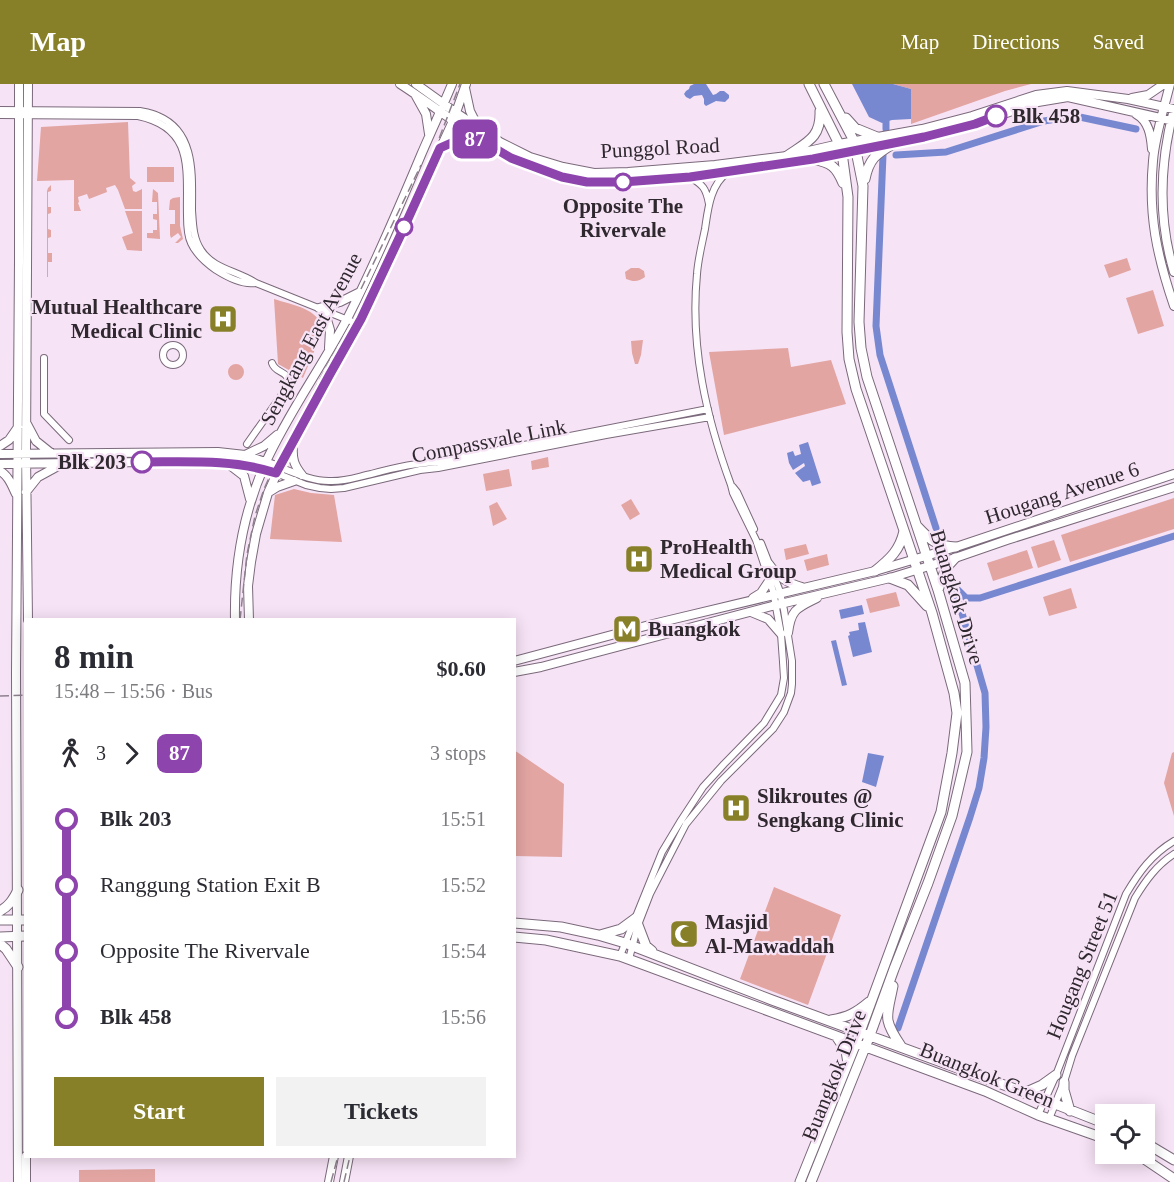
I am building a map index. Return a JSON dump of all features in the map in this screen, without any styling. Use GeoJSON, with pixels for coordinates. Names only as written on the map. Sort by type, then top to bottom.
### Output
{"type":"FeatureCollection","features":[{"type":"Feature","properties":{"kind":"main road"},"geometry":{"type":"LineString","coordinates":[[19,84],[24,112]]}},
{"type":"Feature","properties":{"kind":"main road"},"geometry":{"type":"LineString","coordinates":[[18,1182],[18,967],[22,920],[18,891],[21,691],[18,497],[22,459],[24,112],[28,84]]}},
{"type":"Feature","properties":{"kind":"main road","name":"Punggol Road"},"geometry":{"type":"LineString","coordinates":[[400,84],[530,157],[594,173],[715,165],[855,146]]}},
{"type":"Feature","properties":{"kind":"main road","name":"Punggol Road"},"geometry":{"type":"LineString","coordinates":[[416,84],[442,108]]}},
{"type":"Feature","properties":{"kind":"main road","name":"Sengkang East Avenue"},"geometry":{"type":"LineString","coordinates":[[235,618],[238,560],[251,503],[265,465],[361,292],[396,217],[452,84]]}},
{"type":"Feature","properties":{"kind":"main road","name":"Buangkok Drive"},"geometry":{"type":"LineString","coordinates":[[800,1182],[856,1043],[941,812],[957,713],[954,693],[932,613],[856,389],[846,332],[848,196],[840,148],[808,84]]}},
{"type":"Feature","properties":{"kind":"main road","name":"Buangkok Drive"},"geometry":{"type":"LineString","coordinates":[[811,1182],[909,935],[952,816],[968,752],[965,683],[938,590],[867,377],[859,322],[863,186],[855,146],[824,84]]}},
{"type":"Feature","properties":{"kind":"main road"},"geometry":{"type":"LineString","coordinates":[[1128,99],[1148,94],[1164,84]]}},
{"type":"Feature","properties":{"kind":"main road"},"geometry":{"type":"LineString","coordinates":[[1153,160],[1170,84]]}},
{"type":"Feature","properties":{"kind":"main road"},"geometry":{"type":"LineString","coordinates":[[466,86],[470,111],[479,128]]}},
{"type":"Feature","properties":{"kind":"main road","name":"Sengkang East Avenue"},"geometry":{"type":"LineString","coordinates":[[249,618],[250,562],[268,493],[294,439],[358,324],[402,232],[466,86]]}},
{"type":"Feature","properties":{"kind":"main road"},"geometry":{"type":"LineString","coordinates":[[855,146],[877,137],[964,118],[1036,95],[1067,91],[1128,99],[1174,109],[1165,159],[1162,210],[1174,272]]}},
{"type":"Feature","properties":{"kind":"main road"},"geometry":{"type":"LineString","coordinates":[[415,94],[426,114],[429,137]]}},
{"type":"Feature","properties":{"kind":"main road"},"geometry":{"type":"LineString","coordinates":[[855,146],[893,144],[975,124],[1038,102],[1068,97],[1173,120]]}},
{"type":"Feature","properties":{"kind":"main road"},"geometry":{"type":"LineString","coordinates":[[787,156],[816,133],[820,123],[820,106]]}},
{"type":"Feature","properties":{"kind":"main road"},"geometry":{"type":"LineString","coordinates":[[837,108],[855,128],[877,137]]}},
{"type":"Feature","properties":{"kind":"main road"},"geometry":{"type":"LineString","coordinates":[[1130,111],[1143,117],[1151,136],[1153,160],[1151,211],[1158,252],[1174,306]]}},
{"type":"Feature","properties":{"kind":"main road","name":"Punggol Road"},"geometry":{"type":"LineString","coordinates":[[454,116],[479,139],[511,158],[562,177],[587,182],[623,182],[729,172],[813,159],[840,148]]}},
{"type":"Feature","properties":{"kind":"main road"},"geometry":{"type":"LineString","coordinates":[[440,148],[458,140],[479,139]]}},
{"type":"Feature","properties":{"kind":"main road"},"geometry":{"type":"LineString","coordinates":[[863,186],[871,159],[878,152],[893,144]]}},
{"type":"Feature","properties":{"kind":"main road"},"geometry":{"type":"LineString","coordinates":[[1165,159],[1174,148]]}},
{"type":"Feature","properties":{"kind":"main road"},"geometry":{"type":"LineString","coordinates":[[813,159],[827,162],[839,172],[848,196]]}},
{"type":"Feature","properties":{"kind":"main road"},"geometry":{"type":"LineString","coordinates":[[328,351],[330,330],[322,309],[361,292]]}},
{"type":"Feature","properties":{"kind":"main road"},"geometry":{"type":"LineString","coordinates":[[0,446],[9,440],[22,424]]}},
{"type":"Feature","properties":{"kind":"main road"},"geometry":{"type":"LineString","coordinates":[[22,424],[51,453]]}},
{"type":"Feature","properties":{"kind":"main road"},"geometry":{"type":"LineString","coordinates":[[245,455],[264,446],[282,431]]}},
{"type":"Feature","properties":{"kind":"main road"},"geometry":{"type":"LineString","coordinates":[[268,493],[298,478],[292,458],[294,439]]}},
{"type":"Feature","properties":{"kind":"main road"},"geometry":{"type":"LineString","coordinates":[[0,464],[51,453],[218,452],[245,455],[278,470]]}},
{"type":"Feature","properties":{"kind":"main road"},"geometry":{"type":"LineString","coordinates":[[0,454],[62,463],[194,462],[265,465]]}},
{"type":"Feature","properties":{"kind":"main road"},"geometry":{"type":"LineString","coordinates":[[22,459],[26,492],[28,618]]}},
{"type":"Feature","properties":{"kind":"main road"},"geometry":{"type":"LineString","coordinates":[[26,492],[38,477],[62,463]]}},
{"type":"Feature","properties":{"kind":"main road"},"geometry":{"type":"LineString","coordinates":[[225,464],[235,467],[244,476],[251,503]]}},
{"type":"Feature","properties":{"kind":"main road"},"geometry":{"type":"LineString","coordinates":[[0,471],[9,479],[18,497]]}},
{"type":"Feature","properties":{"kind":"main road","name":"Hougang Avenue 6"},"geometry":{"type":"LineString","coordinates":[[928,561],[956,547],[1174,474]]}},
{"type":"Feature","properties":{"kind":"main road","name":"Hougang Avenue 6"},"geometry":{"type":"LineString","coordinates":[[928,561],[956,558],[1174,487]]}},
{"type":"Feature","properties":{"kind":"main road"},"geometry":{"type":"LineString","coordinates":[[915,525],[934,543],[956,547]]}},
{"type":"Feature","properties":{"kind":"main road"},"geometry":{"type":"LineString","coordinates":[[875,571],[896,552],[904,531]]}},
{"type":"Feature","properties":{"kind":"main road"},"geometry":{"type":"LineString","coordinates":[[938,590],[946,568],[956,558]]}},
{"type":"Feature","properties":{"kind":"main road"},"geometry":{"type":"LineString","coordinates":[[516,660],[777,594],[928,561]]}},
{"type":"Feature","properties":{"kind":"main road"},"geometry":{"type":"LineString","coordinates":[[769,564],[778,576],[806,588]]}},
{"type":"Feature","properties":{"kind":"main road"},"geometry":{"type":"LineString","coordinates":[[516,672],[890,578],[915,565]]}},
{"type":"Feature","properties":{"kind":"main road"},"geometry":{"type":"LineString","coordinates":[[890,578],[908,585],[932,613]]}},
{"type":"Feature","properties":{"kind":"main road"},"geometry":{"type":"LineString","coordinates":[[748,602],[761,593],[769,581]]}},
{"type":"Feature","properties":{"kind":"main road"},"geometry":{"type":"LineString","coordinates":[[751,612],[768,619],[785,633],[794,612],[828,592]]}},
{"type":"Feature","properties":{"kind":"main road"},"geometry":{"type":"LineString","coordinates":[[0,911],[12,902],[18,891]]}},
{"type":"Feature","properties":{"kind":"main road"},"geometry":{"type":"LineString","coordinates":[[0,920],[22,920]]}},
{"type":"Feature","properties":{"kind":"main road"},"geometry":{"type":"LineString","coordinates":[[598,935],[637,921],[646,946],[655,954]]}},
{"type":"Feature","properties":{"kind":"main road","name":"Buangkok Green"},"geometry":{"type":"LineString","coordinates":[[516,923],[561,927],[629,945],[1095,1120]]}},
{"type":"Feature","properties":{"kind":"main road"},"geometry":{"type":"LineString","coordinates":[[0,937],[22,936]]}},
{"type":"Feature","properties":{"kind":"main road","name":"Buangkok Green"},"geometry":{"type":"LineString","coordinates":[[516,937],[546,940],[625,957],[985,1091],[1038,1115],[1095,1135]]}},
{"type":"Feature","properties":{"kind":"main road"},"geometry":{"type":"LineString","coordinates":[[0,944],[6,948],[18,967]]}},
{"type":"Feature","properties":{"kind":"main road"},"geometry":{"type":"LineString","coordinates":[[894,969],[894,982],[887,1017],[890,1030],[901,1046]]}},
{"type":"Feature","properties":{"kind":"main road"},"geometry":{"type":"LineString","coordinates":[[829,1020],[846,1017],[859,1011],[871,1000]]}},
{"type":"Feature","properties":{"kind":"main road"},"geometry":{"type":"LineString","coordinates":[[836,1036],[846,1051],[848,1063]]}},
{"type":"Feature","properties":{"kind":"main road"},"geometry":{"type":"LineString","coordinates":[[858,1065],[876,1055],[884,1054]]}},
{"type":"Feature","properties":{"kind":"main road"},"geometry":{"type":"LineString","coordinates":[[1024,1093],[1042,1085],[1056,1075]]}},
{"type":"Feature","properties":{"kind":"main road"},"geometry":{"type":"LineString","coordinates":[[1064,1082],[1070,1110]]}},
{"type":"Feature","properties":{"kind":"main road"},"geometry":{"type":"LineString","coordinates":[[1155,1149],[1174,1160]]}},
{"type":"Feature","properties":{"kind":"main road"},"geometry":{"type":"LineString","coordinates":[[26,1158],[26,1182]]}},
{"type":"Feature","properties":{"kind":"main road"},"geometry":{"type":"LineString","coordinates":[[329,1182],[334,1158]]}},
{"type":"Feature","properties":{"kind":"main road"},"geometry":{"type":"LineString","coordinates":[[344,1182],[349,1158]]}},
{"type":"Feature","properties":{"kind":"main road"},"geometry":{"type":"LineString","coordinates":[[1152,1164],[1174,1179]]}},
{"type":"Feature","properties":{"kind":"street"},"geometry":{"type":"LineString","coordinates":[[0,110],[138,116],[162,124],[176,138],[185,157],[187,227],[191,243],[207,264],[220,273],[248,284],[256,283],[358,324]]}},
{"type":"Feature","properties":{"kind":"street"},"geometry":{"type":"LineString","coordinates":[[0,115],[24,112]]}},
{"type":"Feature","properties":{"kind":"street"},"geometry":{"type":"LineString","coordinates":[[729,172],[718,182],[709,204],[698,262],[695,299],[698,360],[710,417],[733,493],[756,540],[769,581],[777,594]]}},
{"type":"Feature","properties":{"kind":"street"},"geometry":{"type":"LineString","coordinates":[[690,177],[704,188],[709,204]]}},
{"type":"Feature","properties":{"kind":"street"},"geometry":{"type":"LineString","coordinates":[[44,358],[44,414],[69,440]]}},
{"type":"Feature","properties":{"kind":"street"},"geometry":{"type":"LineString","coordinates":[[247,444],[288,386],[289,381],[286,375],[275,369],[272,363]]}},
{"type":"Feature","properties":{"kind":"street","name":"Compassvale Link"},"geometry":{"type":"LineString","coordinates":[[298,478],[332,482],[351,479],[413,465],[708,409]]}},
{"type":"Feature","properties":{"kind":"street","name":"Compassvale Link"},"geometry":{"type":"LineString","coordinates":[[278,470],[320,489],[344,488],[420,470],[710,417]]}},
{"type":"Feature","properties":{"kind":"street"},"geometry":{"type":"LineString","coordinates":[[637,921],[686,824],[721,781],[773,729],[784,712],[791,693],[792,661],[769,564],[737,492],[731,485]]}},
{"type":"Feature","properties":{"kind":"street"},"geometry":{"type":"LineString","coordinates":[[625,957],[662,852],[690,805],[703,787],[764,723],[776,706],[784,678],[785,633]]}},
{"type":"Feature","properties":{"kind":"street"},"geometry":{"type":"LineString","coordinates":[[703,787],[710,787],[721,781]]}},
{"type":"Feature","properties":{"kind":"street"},"geometry":{"type":"LineString","coordinates":[[690,805],[699,799],[705,801]]}},
{"type":"Feature","properties":{"kind":"street","name":"Hougang Street 51"},"geometry":{"type":"LineString","coordinates":[[1038,1115],[1056,1075],[1126,894],[1140,870],[1163,848],[1174,841]]}},
{"type":"Feature","properties":{"kind":"street","name":"Hougang Street 51"},"geometry":{"type":"LineString","coordinates":[[1049,1119],[1136,898],[1155,869],[1174,854]]}},
{"type":"Feature","properties":{"kind":"shaded area"},"geometry":{"type":"Polygon","coordinates":[[[893,84],[1031,84],[911,124],[911,89],[893,84]]]}},
{"type":"Feature","properties":{"kind":"shaded area"},"geometry":{"type":"Polygon","coordinates":[[[128,122],[130,178],[136,183],[132,186],[133,191],[142,189],[142,209],[125,209],[115,185],[106,188],[107,192],[89,199],[87,194],[78,197],[81,211],[74,211],[74,180],[37,181],[41,127],[128,122]]]}},
{"type":"Feature","properties":{"kind":"shaded area"},"geometry":{"type":"Polygon","coordinates":[[[147,167],[174,167],[174,182],[147,182],[147,167]]]}},
{"type":"Feature","properties":{"kind":"shaded area"},"geometry":{"type":"Polygon","coordinates":[[[51,185],[51,191],[48,192],[48,207],[51,207],[51,213],[48,214],[48,229],[51,230],[51,237],[48,238],[48,253],[52,253],[52,262],[48,262],[47,277],[47,191],[51,185]]]}},
{"type":"Feature","properties":{"kind":"shaded area"},"geometry":{"type":"Polygon","coordinates":[[[153,189],[158,193],[160,239],[147,238],[147,233],[157,230],[157,220],[153,219],[153,214],[157,214],[157,202],[152,202],[153,189]]]}},
{"type":"Feature","properties":{"kind":"shaded area"},"geometry":{"type":"Polygon","coordinates":[[[180,197],[180,226],[183,239],[175,243],[181,237],[178,233],[171,238],[170,235],[170,224],[175,224],[175,210],[169,210],[170,200],[180,197]]]}},
{"type":"Feature","properties":{"kind":"shaded area"},"geometry":{"type":"Polygon","coordinates":[[[125,211],[142,211],[142,251],[127,250],[122,237],[133,233],[125,211]]]}},
{"type":"Feature","properties":{"kind":"shaded area"},"geometry":{"type":"Polygon","coordinates":[[[1127,258],[1131,270],[1109,278],[1104,265],[1127,258]]]}},
{"type":"Feature","properties":{"kind":"shaded area"},"geometry":{"type":"Polygon","coordinates":[[[631,268],[644,271],[645,277],[636,281],[626,279],[625,272],[631,268]]]}},
{"type":"Feature","properties":{"kind":"shaded area"},"geometry":{"type":"Polygon","coordinates":[[[1153,290],[1164,326],[1138,334],[1126,298],[1153,290]]]}},
{"type":"Feature","properties":{"kind":"shaded area"},"geometry":{"type":"Polygon","coordinates":[[[274,299],[310,312],[316,317],[323,330],[303,378],[278,364],[274,299]]]}},
{"type":"Feature","properties":{"kind":"shaded area"},"geometry":{"type":"Polygon","coordinates":[[[643,340],[638,364],[635,364],[631,341],[643,340]]]}},
{"type":"Feature","properties":{"kind":"shaded area"},"geometry":{"type":"Polygon","coordinates":[[[788,348],[791,367],[831,360],[846,404],[724,435],[709,352],[788,348]]]}},
{"type":"Feature","properties":{"kind":"shaded area"},"geometry":{"type":"Polygon","coordinates":[[[236,364],[244,372],[236,380],[228,372],[236,364]]]}},
{"type":"Feature","properties":{"kind":"shaded area"},"geometry":{"type":"Polygon","coordinates":[[[548,457],[549,467],[532,470],[531,461],[548,457]]]}},
{"type":"Feature","properties":{"kind":"shaded area"},"geometry":{"type":"Polygon","coordinates":[[[509,469],[512,486],[486,491],[483,474],[509,469]]]}},
{"type":"Feature","properties":{"kind":"shaded area"},"geometry":{"type":"Polygon","coordinates":[[[294,489],[334,495],[342,542],[270,539],[275,495],[294,489]]]}},
{"type":"Feature","properties":{"kind":"shaded area"},"geometry":{"type":"Polygon","coordinates":[[[1174,498],[1174,529],[1070,562],[1061,535],[1174,498]]]}},
{"type":"Feature","properties":{"kind":"shaded area"},"geometry":{"type":"Polygon","coordinates":[[[631,499],[640,514],[630,520],[621,505],[631,499]]]}},
{"type":"Feature","properties":{"kind":"shaded area"},"geometry":{"type":"Polygon","coordinates":[[[497,502],[507,519],[493,526],[489,506],[497,502]]]}},
{"type":"Feature","properties":{"kind":"shaded area"},"geometry":{"type":"Polygon","coordinates":[[[1054,540],[1061,560],[1038,568],[1031,547],[1054,540]]]}},
{"type":"Feature","properties":{"kind":"shaded area"},"geometry":{"type":"Polygon","coordinates":[[[806,544],[809,554],[786,560],[784,549],[806,544]]]}},
{"type":"Feature","properties":{"kind":"shaded area"},"geometry":{"type":"Polygon","coordinates":[[[1027,550],[1033,568],[993,581],[987,563],[1027,550]]]}},
{"type":"Feature","properties":{"kind":"shaded area"},"geometry":{"type":"Polygon","coordinates":[[[827,554],[829,565],[807,571],[804,560],[827,554]]]}},
{"type":"Feature","properties":{"kind":"shaded area"},"geometry":{"type":"Polygon","coordinates":[[[1071,588],[1077,608],[1049,616],[1043,597],[1071,588]]]}},
{"type":"Feature","properties":{"kind":"shaded area"},"geometry":{"type":"Polygon","coordinates":[[[896,592],[900,606],[870,613],[866,599],[896,592]]]}},
{"type":"Feature","properties":{"kind":"shaded area"},"geometry":{"type":"Polygon","coordinates":[[[516,751],[564,784],[562,857],[516,856],[516,751]]]}},
{"type":"Feature","properties":{"kind":"shaded area"},"geometry":{"type":"Polygon","coordinates":[[[1174,752],[1174,816],[1164,783],[1174,752]]]}},
{"type":"Feature","properties":{"kind":"shaded area"},"geometry":{"type":"Polygon","coordinates":[[[774,887],[841,915],[808,1005],[740,979],[774,887]]]}},
{"type":"Feature","properties":{"kind":"shaded area"},"geometry":{"type":"Polygon","coordinates":[[[155,1169],[155,1182],[79,1182],[79,1170],[155,1169]]]}},
{"type":"Feature","properties":{"kind":"water"},"geometry":{"type":"Polygon","coordinates":[[[694,84],[706,84],[713,95],[724,91],[729,98],[725,102],[716,101],[706,106],[702,95],[690,99],[684,94],[694,84]]]}},
{"type":"Feature","properties":{"kind":"water"},"geometry":{"type":"Polygon","coordinates":[[[852,84],[893,84],[911,89],[911,119],[882,123],[869,117],[852,84]]]}},
{"type":"Feature","properties":{"kind":"water"},"geometry":{"type":"Polygon","coordinates":[[[808,442],[821,483],[812,486],[810,480],[803,482],[795,473],[805,466],[804,463],[793,470],[787,453],[793,451],[795,456],[801,454],[799,445],[808,442]]]}},
{"type":"Feature","properties":{"kind":"water"},"geometry":{"type":"Polygon","coordinates":[[[862,605],[864,614],[841,619],[839,610],[862,605]]]}},
{"type":"Feature","properties":{"kind":"water"},"geometry":{"type":"Polygon","coordinates":[[[865,622],[872,652],[853,657],[849,632],[859,630],[858,623],[865,622]]]}},
{"type":"Feature","properties":{"kind":"water"},"geometry":{"type":"Polygon","coordinates":[[[836,640],[847,685],[842,686],[831,641],[836,640]]]}},
{"type":"Feature","properties":{"kind":"water"},"geometry":{"type":"Polygon","coordinates":[[[868,753],[884,756],[876,787],[862,782],[868,753]]]}},
{"type":"Feature","properties":{"kind":"waterway"},"geometry":{"type":"LineString","coordinates":[[896,155],[946,152],[1044,121],[1075,116],[1136,129]]}},
{"type":"Feature","properties":{"kind":"waterway"},"geometry":{"type":"LineString","coordinates":[[886,121],[886,129]]}},
{"type":"Feature","properties":{"kind":"waterway"},"geometry":{"type":"LineString","coordinates":[[883,155],[876,326],[880,355],[936,528]]}},
{"type":"Feature","properties":{"kind":"waterway"},"geometry":{"type":"LineString","coordinates":[[956,588],[966,598],[980,598],[1174,536]]}},
{"type":"Feature","properties":{"kind":"waterway"},"geometry":{"type":"LineString","coordinates":[[898,1028],[970,817],[979,788],[984,758],[985,693],[953,582]]}},
{"type":"Feature","properties":{"kind":"railway"},"geometry":{"type":"LineString","coordinates":[[240,618],[247,554],[255,516],[264,489],[330,360],[363,305],[385,260],[422,183],[460,84]]}},
{"type":"Feature","properties":{"kind":"railway"},"geometry":{"type":"LineString","coordinates":[[361,289],[421,165]]}},
{"type":"Feature","properties":{"kind":"railway"},"geometry":{"type":"LineString","coordinates":[[0,696],[24,695]]}},
{"type":"Feature","properties":{"kind":"railway"},"geometry":{"type":"LineString","coordinates":[[331,1182],[337,1158]]}},
{"type":"Feature","properties":{"kind":"railway"},"geometry":{"type":"LineString","coordinates":[[344,1182],[350,1158]]}},
{"type":"Feature","properties":{"kind":"bus line","name":"87"},"geometry":{"type":"LineString","coordinates":[[142,462],[244,465],[276,473],[361,319],[440,148],[447,144],[458,140],[479,139],[511,158],[562,177],[599,183],[623,182],[690,177],[813,159],[924,137],[975,124],[996,116]]}},
{"type":"Feature","properties":{"kind":"place","name":"Blk 458"},"geometry":{"type":"Point","coordinates":[996,116]}},
{"type":"Feature","properties":{"kind":"place","name":"Opposite The Rivervale"},"geometry":{"type":"Point","coordinates":[623,182]}},
{"type":"Feature","properties":{"kind":"place","name":"Mutual Healthcare Medical Clinic"},"geometry":{"type":"Point","coordinates":[223,319]}},
{"type":"Feature","properties":{"kind":"place","name":"Blk 203"},"geometry":{"type":"Point","coordinates":[142,462]}},
{"type":"Feature","properties":{"kind":"place","name":"ProHealth Medical Group"},"geometry":{"type":"Point","coordinates":[639,559]}},
{"type":"Feature","properties":{"kind":"place","name":"Buangkok"},"geometry":{"type":"Point","coordinates":[627,629]}},
{"type":"Feature","properties":{"kind":"place","name":"Slikroutes @ Sengkang Clinic"},"geometry":{"type":"Point","coordinates":[736,808]}},
{"type":"Feature","properties":{"kind":"place","name":"Masjid Al-Mawaddah"},"geometry":{"type":"Point","coordinates":[684,934]}}]}
